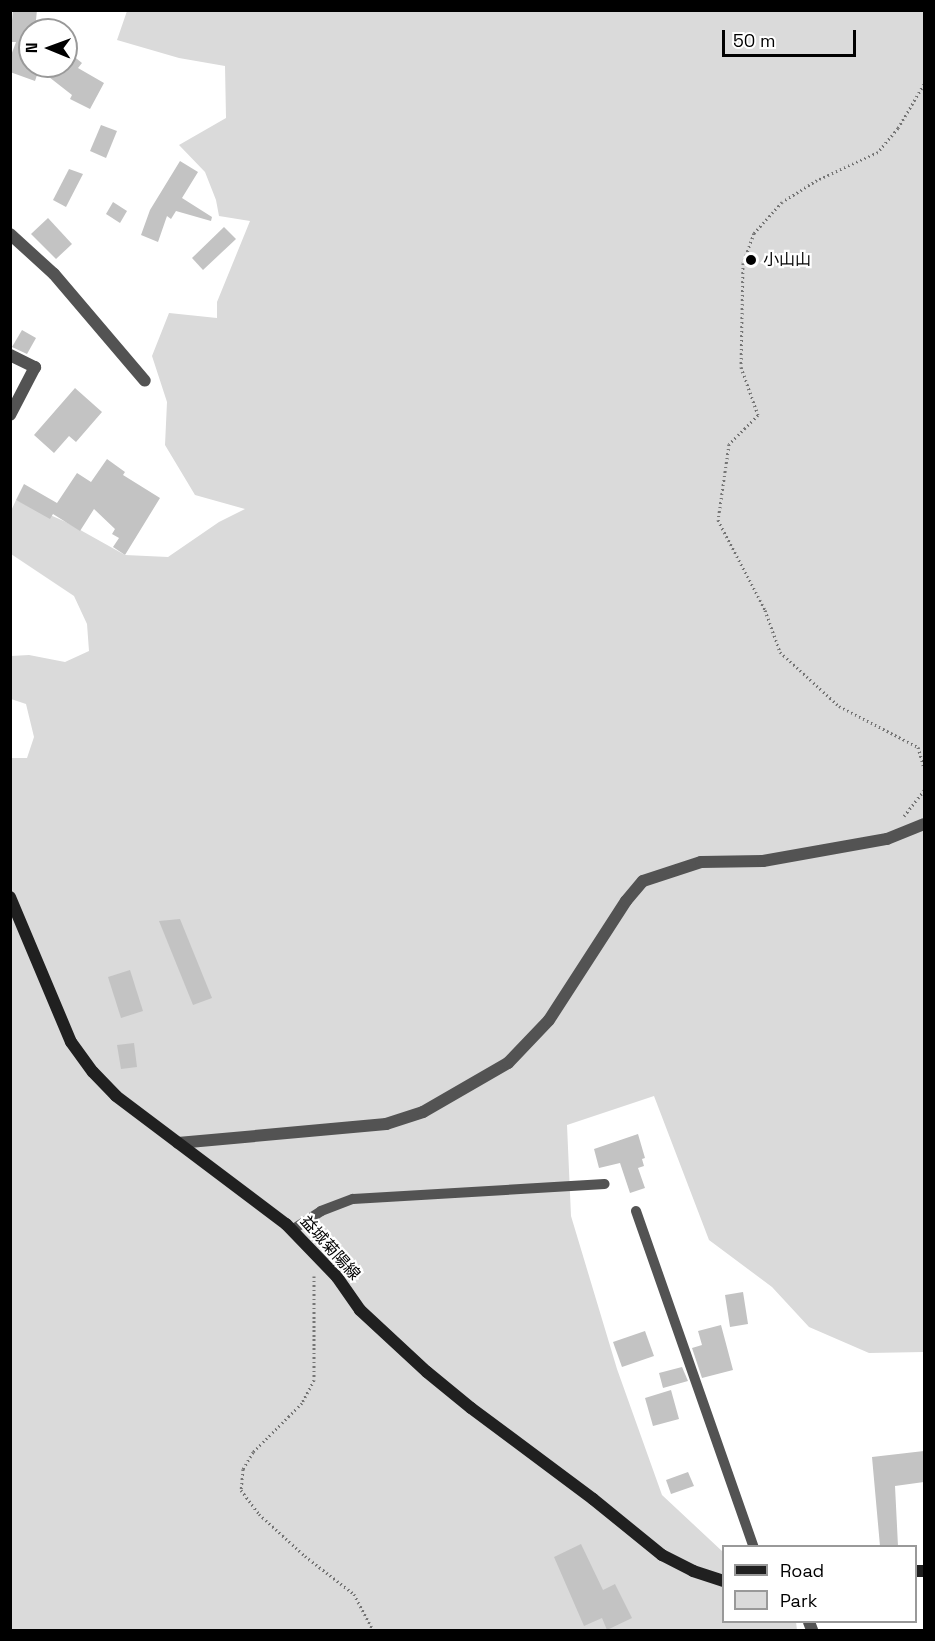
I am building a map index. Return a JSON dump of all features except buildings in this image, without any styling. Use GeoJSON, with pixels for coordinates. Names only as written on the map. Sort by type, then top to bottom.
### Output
{"type":"FeatureCollection","features":[{"type":"Feature","properties":{"kind":"main road","name":"益城菊陽線"},"geometry":{"type":"LineString","coordinates":[[10,897],[71,1042],[93,1072],[116,1096],[221,1172],[292,1230],[337,1277],[368,1318],[418,1365],[471,1408],[593,1499],[662,1555],[693,1571],[722,1581]]}},
{"type":"Feature","properties":{"kind":"street"},"geometry":{"type":"LineString","coordinates":[[10,234],[54,274],[145,381]]}},
{"type":"Feature","properties":{"kind":"street"},"geometry":{"type":"LineString","coordinates":[[10,355],[35,367],[10,414]]}},
{"type":"Feature","properties":{"kind":"street"},"geometry":{"type":"LineString","coordinates":[[178,1143],[386,1124],[423,1112],[499,1068],[549,1020],[626,901],[643,881],[701,862],[763,861],[887,839],[924,824]]}},
{"type":"Feature","properties":{"kind":"lane"},"geometry":{"type":"LineString","coordinates":[[292,1230],[321,1211],[353,1199],[605,1184]]}},
{"type":"Feature","properties":{"kind":"lane"},"geometry":{"type":"LineString","coordinates":[[636,1211],[753,1545]]}},
{"type":"Feature","properties":{"kind":"path"},"geometry":{"type":"LineString","coordinates":[[924,84],[898,128],[878,152],[817,180],[782,202],[754,233],[743,263],[741,366],[758,416],[729,444],[718,520],[765,610],[780,652],[839,706],[918,747],[924,768]]}},
{"type":"Feature","properties":{"kind":"path"},"geometry":{"type":"LineString","coordinates":[[315,1255],[314,1380],[302,1403],[253,1452],[243,1469],[241,1490],[259,1514],[304,1556],[354,1594],[373,1630]]}},
{"type":"Feature","properties":{"kind":"green space"},"geometry":{"type":"Polygon","coordinates":[[[127,11],[924,11],[924,1352],[869,1353],[809,1327],[772,1287],[709,1240],[654,1096],[567,1125],[571,1216],[617,1369],[662,1495],[722,1551],[722,1623],[796,1623],[797,1630],[11,1630],[10,758],[27,758],[34,737],[26,704],[11,699],[11,656],[29,655],[65,662],[89,651],[87,624],[74,596],[11,554],[11,511],[16,500],[66,522],[125,555],[168,557],[219,522],[245,509],[195,495],[165,445],[167,402],[152,356],[169,313],[217,318],[217,302],[250,221],[219,216],[216,200],[205,172],[179,145],[226,118],[225,66],[179,58],[117,40],[127,11]]]}},
{"type":"Feature","properties":{"kind":"place","name":"小山山"},"geometry":{"type":"Point","coordinates":[751,260]}}]}
